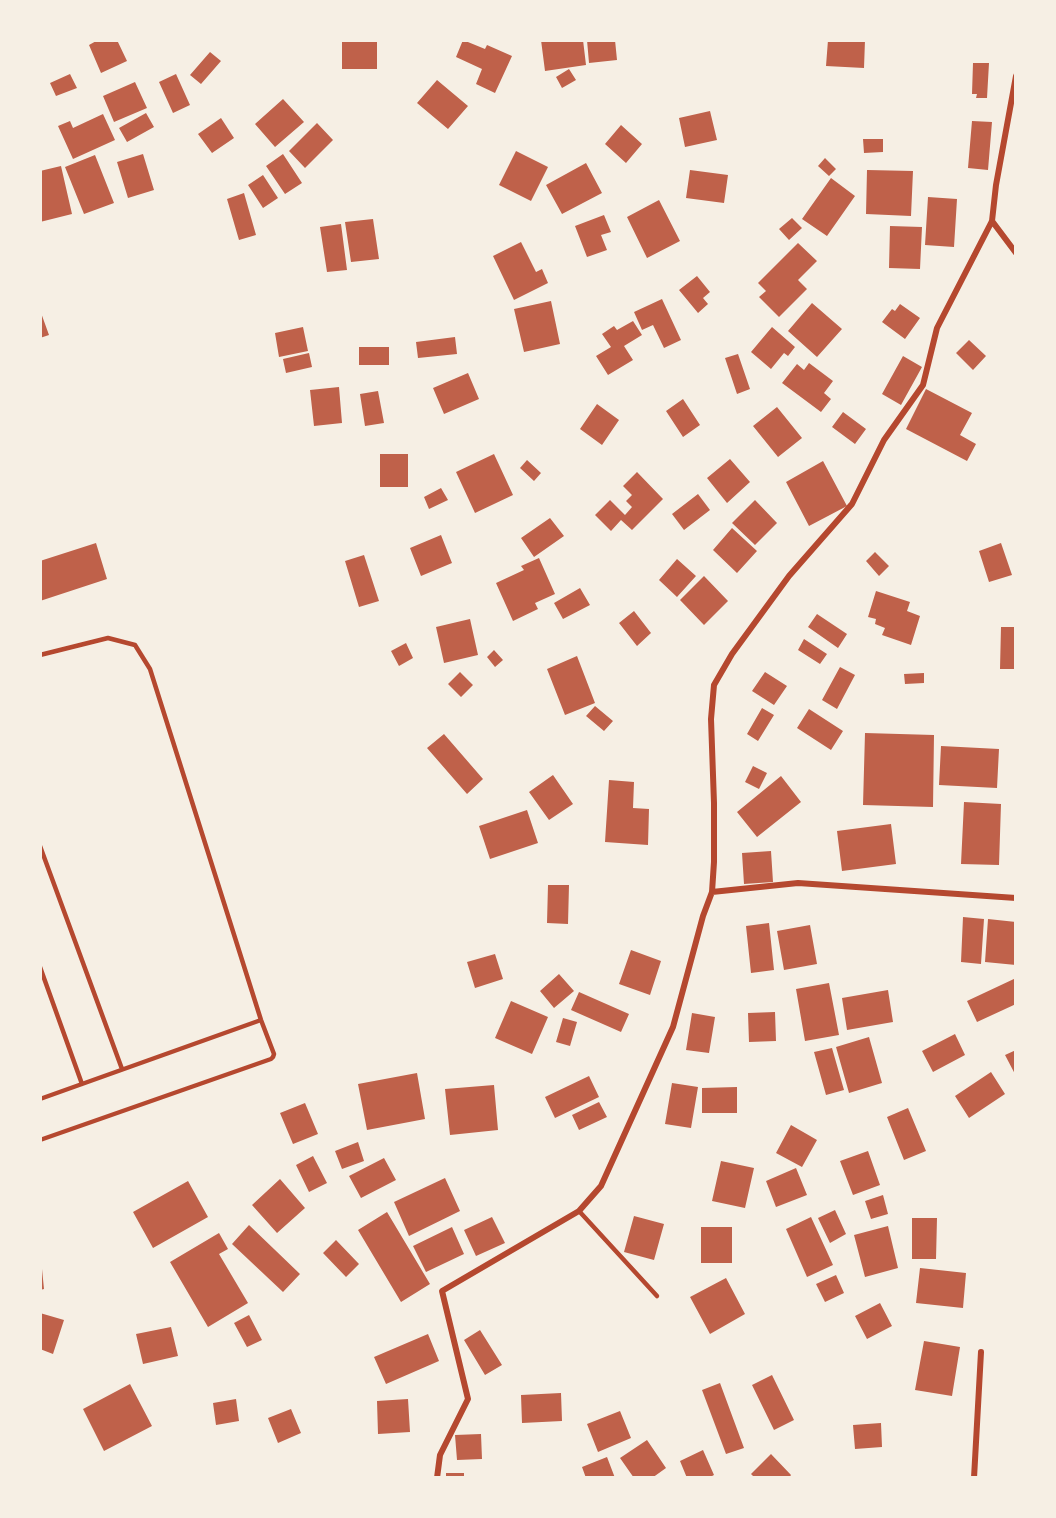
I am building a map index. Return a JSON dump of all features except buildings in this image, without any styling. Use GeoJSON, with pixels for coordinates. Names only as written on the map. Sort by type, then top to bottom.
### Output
{"type":"FeatureCollection","features":[{"type":"Feature","properties":{"kind":"street"},"geometry":{"type":"LineString","coordinates":[[437,1478],[440,1455],[468,1399],[442,1291],[579,1210],[602,1186],[673,1027],[703,916],[712,892],[714,803],[711,719],[714,686],[732,654],[789,576],[852,504],[884,440],[923,385],[938,328],[992,221],[996,185],[1016,76]]}},
{"type":"Feature","properties":{"kind":"street"},"geometry":{"type":"LineString","coordinates":[[992,221],[1016,254]]}},
{"type":"Feature","properties":{"kind":"street"},"geometry":{"type":"LineString","coordinates":[[712,892],[798,883],[1016,898]]}},
{"type":"Feature","properties":{"kind":"street"},"geometry":{"type":"LineString","coordinates":[[974,1478],[981,1352]]}},
{"type":"Feature","properties":{"kind":"lane"},"geometry":{"type":"LineString","coordinates":[[40,655],[108,638],[135,645],[150,669],[261,1020],[274,1053],[273,1057],[40,1140]]}},
{"type":"Feature","properties":{"kind":"lane"},"geometry":{"type":"LineString","coordinates":[[40,846],[122,1069]]}},
{"type":"Feature","properties":{"kind":"lane"},"geometry":{"type":"LineString","coordinates":[[40,967],[82,1084]]}},
{"type":"Feature","properties":{"kind":"lane"},"geometry":{"type":"LineString","coordinates":[[40,1099],[261,1020]]}},
{"type":"Feature","properties":{"kind":"lane"},"geometry":{"type":"LineString","coordinates":[[579,1210],[657,1296]]}}]}
